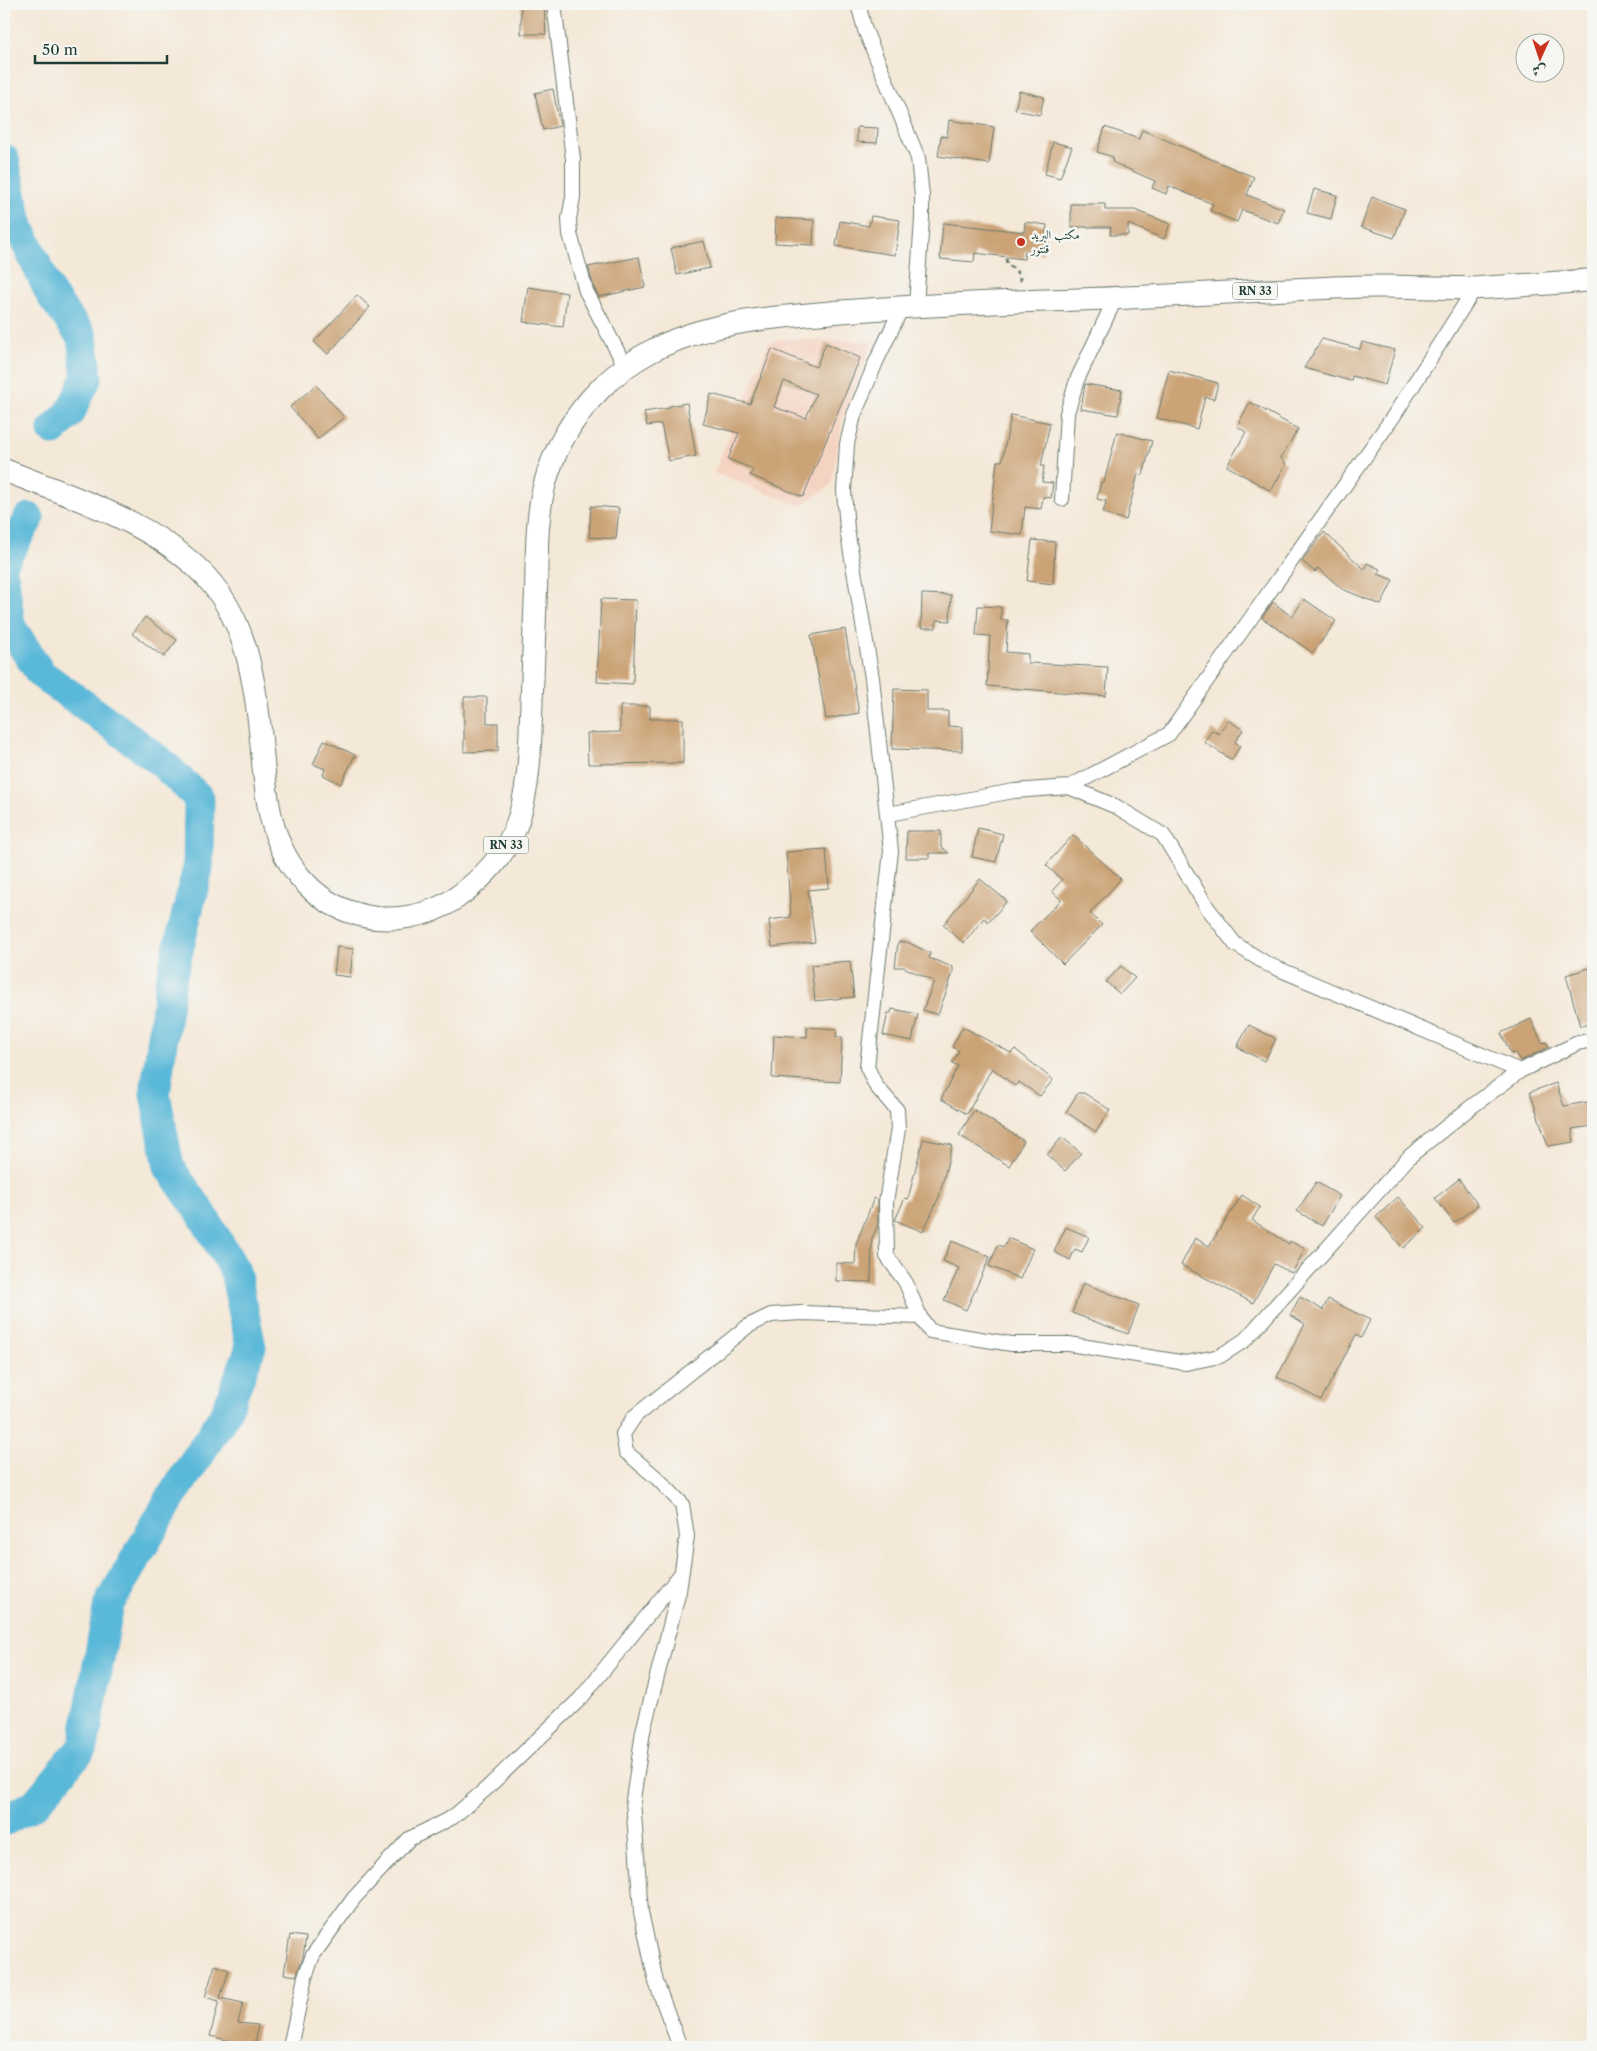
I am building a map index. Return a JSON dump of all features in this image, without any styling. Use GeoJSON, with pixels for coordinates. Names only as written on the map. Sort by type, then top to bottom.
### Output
{"type":"FeatureCollection","features":[{"type":"Feature","properties":{"kind":"main road","name":"RN 33"},"geometry":{"type":"LineString","coordinates":[[4,470],[112,514],[173,549],[200,571],[228,606],[241,633],[249,659],[258,712],[268,806],[276,840],[290,865],[308,886],[327,902],[350,913],[370,918],[422,915],[447,904],[473,884],[497,861],[514,831],[524,800],[530,742],[538,525],[550,465],[576,418],[595,394],[625,366],[665,343],[714,327],[765,318],[909,306],[1115,299],[1198,293],[1361,286],[1475,288],[1593,280]]}},
{"type":"Feature","properties":{"kind":"street"},"geometry":{"type":"LineString","coordinates":[[554,4],[573,159],[574,197],[569,219],[570,234],[586,291],[625,366]]}},
{"type":"Feature","properties":{"kind":"street"},"geometry":{"type":"LineString","coordinates":[[858,4],[865,30],[913,141],[918,158],[922,196],[922,219],[909,306],[876,362],[854,415],[847,444],[844,491],[846,529],[872,678],[891,851],[867,1067],[876,1086],[897,1110],[898,1129],[886,1202],[887,1256],[906,1283],[920,1317],[930,1331],[1012,1344],[1068,1344],[1186,1363],[1220,1356],[1245,1340],[1410,1156],[1520,1071],[1578,1043],[1593,1040]]}},
{"type":"Feature","properties":{"kind":"street"},"geometry":{"type":"LineString","coordinates":[[888,814],[1014,791],[1069,787],[1169,734],[1393,417],[1475,288]]}},
{"type":"Feature","properties":{"kind":"street"},"geometry":{"type":"LineString","coordinates":[[1062,499],[1067,412],[1077,380],[1115,299]]}},
{"type":"Feature","properties":{"kind":"street"},"geometry":{"type":"LineString","coordinates":[[1069,787],[1117,807],[1163,835],[1207,906],[1234,944],[1267,964],[1520,1071]]}},
{"type":"Feature","properties":{"kind":"street"},"geometry":{"type":"LineString","coordinates":[[680,2047],[656,1982],[641,1912],[633,1800],[643,1731],[682,1574],[688,1536],[682,1504],[658,1479],[626,1452],[623,1434],[635,1416],[748,1326],[771,1315],[920,1317]]}},
{"type":"Feature","properties":{"kind":"street"},"geometry":{"type":"LineString","coordinates":[[290,2047],[305,1977],[313,1956],[354,1898],[409,1839],[453,1817],[486,1790],[581,1698],[682,1574]]}},
{"type":"Feature","properties":{"kind":"path"},"geometry":{"type":"LineString","coordinates":[[1006,259],[1007,263],[1020,275],[1020,301]]}},
{"type":"Feature","properties":{"kind":"shaded area"},"geometry":{"type":"Polygon","coordinates":[[[780,339],[873,342],[844,414],[831,485],[801,506],[714,473],[769,343],[780,339]]]}},
{"type":"Feature","properties":{"kind":"building"},"geometry":{"type":"Polygon","coordinates":[[[521,4],[544,4],[546,34],[521,34],[521,4]]]}},
{"type":"Feature","properties":{"kind":"building"},"geometry":{"type":"Polygon","coordinates":[[[553,89],[560,126],[543,130],[535,93],[553,89]]]}},
{"type":"Feature","properties":{"kind":"building"},"geometry":{"type":"Polygon","coordinates":[[[1019,91],[1044,97],[1040,115],[1015,110],[1019,91]]]}},
{"type":"Feature","properties":{"kind":"building"},"geometry":{"type":"Polygon","coordinates":[[[949,120],[994,127],[989,164],[938,156],[941,136],[947,137],[949,120]]]}},
{"type":"Feature","properties":{"kind":"building"},"geometry":{"type":"Polygon","coordinates":[[[857,127],[878,128],[877,143],[857,142],[857,127]]]}},
{"type":"Feature","properties":{"kind":"building"},"geometry":{"type":"Polygon","coordinates":[[[1105,127],[1139,139],[1142,130],[1254,177],[1247,195],[1284,209],[1278,223],[1242,210],[1237,222],[1210,211],[1213,204],[1169,186],[1166,194],[1152,188],[1155,181],[1112,162],[1113,157],[1097,152],[1105,127]]]}},
{"type":"Feature","properties":{"kind":"building"},"geometry":{"type":"Polygon","coordinates":[[[1053,142],[1072,147],[1060,178],[1045,174],[1053,142]]]}},
{"type":"Feature","properties":{"kind":"building"},"geometry":{"type":"Polygon","coordinates":[[[1314,189],[1337,195],[1331,219],[1307,213],[1314,189]]]}},
{"type":"Feature","properties":{"kind":"building"},"geometry":{"type":"Polygon","coordinates":[[[1372,197],[1405,209],[1394,238],[1361,227],[1372,197]]]}},
{"type":"Feature","properties":{"kind":"building"},"geometry":{"type":"Polygon","coordinates":[[[1071,204],[1105,204],[1105,210],[1135,210],[1170,224],[1164,239],[1128,224],[1128,235],[1110,235],[1111,227],[1071,227],[1071,204]]]}},
{"type":"Feature","properties":{"kind":"building"},"geometry":{"type":"Polygon","coordinates":[[[871,216],[900,220],[895,255],[836,246],[840,221],[869,226],[871,216]]]}},
{"type":"Feature","properties":{"kind":"building"},"geometry":{"type":"Polygon","coordinates":[[[776,218],[814,220],[813,245],[775,243],[776,218]]]}},
{"type":"Feature","properties":{"kind":"building"},"geometry":{"type":"Polygon","coordinates":[[[1025,222],[1047,225],[1043,254],[1025,251],[1024,259],[975,253],[974,262],[940,259],[943,223],[1024,232],[1025,222]]]}},
{"type":"Feature","properties":{"kind":"building"},"geometry":{"type":"Polygon","coordinates":[[[704,241],[710,268],[677,275],[671,248],[704,241]]]}},
{"type":"Feature","properties":{"kind":"building"},"geometry":{"type":"Polygon","coordinates":[[[639,257],[645,287],[599,297],[594,288],[588,267],[639,257]]]}},
{"type":"Feature","properties":{"kind":"building"},"geometry":{"type":"Polygon","coordinates":[[[528,287],[567,293],[563,327],[523,322],[528,287]]]}},
{"type":"Feature","properties":{"kind":"building"},"geometry":{"type":"Polygon","coordinates":[[[357,295],[370,307],[328,354],[314,342],[357,295]]]}},
{"type":"Feature","properties":{"kind":"building"},"geometry":{"type":"Polygon","coordinates":[[[1322,339],[1360,349],[1362,342],[1395,350],[1385,385],[1352,376],[1351,381],[1304,368],[1322,339]]]}},
{"type":"Feature","properties":{"kind":"building"},"geometry":{"type":"Polygon","coordinates":[[[826,343],[860,358],[803,497],[750,475],[753,469],[728,459],[739,433],[703,424],[711,394],[750,404],[772,349],[816,367],[826,343]],[[784,381],[774,407],[806,418],[816,394],[784,381]]]}},
{"type":"Feature","properties":{"kind":"building"},"geometry":{"type":"Polygon","coordinates":[[[1169,370],[1218,383],[1214,399],[1205,397],[1197,429],[1157,418],[1169,370]]]}},
{"type":"Feature","properties":{"kind":"building"},"geometry":{"type":"Polygon","coordinates":[[[1085,384],[1122,390],[1118,415],[1081,409],[1085,384]]]}},
{"type":"Feature","properties":{"kind":"building"},"geometry":{"type":"Polygon","coordinates":[[[316,385],[344,417],[318,439],[290,407],[316,385]]]}},
{"type":"Feature","properties":{"kind":"building"},"geometry":{"type":"Polygon","coordinates":[[[1250,402],[1298,429],[1281,458],[1286,464],[1271,491],[1227,466],[1246,432],[1237,426],[1250,402]]]}},
{"type":"Feature","properties":{"kind":"building"},"geometry":{"type":"Polygon","coordinates":[[[687,403],[696,456],[669,461],[661,424],[647,426],[644,412],[687,403]]]}},
{"type":"Feature","properties":{"kind":"building"},"geometry":{"type":"Polygon","coordinates":[[[1011,415],[1050,423],[1041,466],[1044,466],[1042,482],[1053,483],[1051,498],[1043,497],[1041,509],[1025,507],[1022,535],[989,531],[997,461],[1002,461],[1011,415]]]}},
{"type":"Feature","properties":{"kind":"building"},"geometry":{"type":"Polygon","coordinates":[[[1117,432],[1152,441],[1143,475],[1138,474],[1126,520],[1103,513],[1106,501],[1097,499],[1101,482],[1104,482],[1117,432]]]}},
{"type":"Feature","properties":{"kind":"building"},"geometry":{"type":"Polygon","coordinates":[[[591,506],[619,508],[616,539],[589,537],[591,506]]]}},
{"type":"Feature","properties":{"kind":"building"},"geometry":{"type":"Polygon","coordinates":[[[1324,532],[1365,570],[1367,563],[1380,569],[1378,574],[1393,580],[1381,605],[1342,589],[1318,568],[1315,572],[1302,561],[1324,532]]]}},
{"type":"Feature","properties":{"kind":"building"},"geometry":{"type":"Polygon","coordinates":[[[1032,540],[1055,542],[1053,584],[1027,581],[1032,540]]]}},
{"type":"Feature","properties":{"kind":"building"},"geometry":{"type":"Polygon","coordinates":[[[922,594],[951,595],[950,621],[936,620],[936,628],[921,628],[922,594]]]}},
{"type":"Feature","properties":{"kind":"building"},"geometry":{"type":"Polygon","coordinates":[[[601,599],[636,600],[633,684],[597,682],[601,599]]]}},
{"type":"Feature","properties":{"kind":"building"},"geometry":{"type":"Polygon","coordinates":[[[1304,599],[1336,621],[1313,653],[1262,618],[1273,602],[1292,617],[1304,599]]]}},
{"type":"Feature","properties":{"kind":"building"},"geometry":{"type":"Polygon","coordinates":[[[978,606],[1001,607],[1001,620],[1008,620],[1006,652],[1028,654],[1028,663],[1108,667],[1106,696],[987,686],[990,636],[976,635],[978,606]]]}},
{"type":"Feature","properties":{"kind":"building"},"geometry":{"type":"Polygon","coordinates":[[[145,617],[177,640],[164,657],[132,634],[145,617]]]}},
{"type":"Feature","properties":{"kind":"building"},"geometry":{"type":"Polygon","coordinates":[[[845,629],[859,713],[826,719],[811,635],[845,629]]]}},
{"type":"Feature","properties":{"kind":"building"},"geometry":{"type":"Polygon","coordinates":[[[894,689],[927,690],[927,711],[948,711],[948,726],[962,727],[962,751],[892,749],[894,689]]]}},
{"type":"Feature","properties":{"kind":"building"},"geometry":{"type":"Polygon","coordinates":[[[464,697],[487,697],[487,723],[498,723],[498,751],[464,752],[464,697]]]}},
{"type":"Feature","properties":{"kind":"building"},"geometry":{"type":"Polygon","coordinates":[[[620,706],[650,706],[650,719],[683,719],[683,763],[588,764],[587,733],[620,732],[620,706]]]}},
{"type":"Feature","properties":{"kind":"building"},"geometry":{"type":"Polygon","coordinates":[[[1228,720],[1243,730],[1235,742],[1240,746],[1232,760],[1204,742],[1212,730],[1219,734],[1228,720]]]}},
{"type":"Feature","properties":{"kind":"building"},"geometry":{"type":"Polygon","coordinates":[[[324,740],[355,755],[341,784],[323,775],[325,769],[313,764],[324,740]]]}},
{"type":"Feature","properties":{"kind":"building"},"geometry":{"type":"Polygon","coordinates":[[[978,828],[1003,834],[996,862],[972,857],[978,828]]]}},
{"type":"Feature","properties":{"kind":"building"},"geometry":{"type":"Polygon","coordinates":[[[907,831],[941,831],[941,847],[949,853],[929,853],[929,858],[906,858],[907,831]]]}},
{"type":"Feature","properties":{"kind":"building"},"geometry":{"type":"Polygon","coordinates":[[[1073,835],[1121,879],[1090,913],[1102,925],[1063,964],[1030,931],[1061,900],[1052,891],[1062,880],[1046,865],[1073,835]]]}},
{"type":"Feature","properties":{"kind":"building"},"geometry":{"type":"Polygon","coordinates":[[[826,849],[829,888],[808,890],[815,942],[772,947],[769,920],[791,917],[786,852],[826,849]]]}},
{"type":"Feature","properties":{"kind":"building"},"geometry":{"type":"Polygon","coordinates":[[[980,879],[1007,901],[989,922],[984,918],[964,943],[943,925],[980,879]]]}},
{"type":"Feature","properties":{"kind":"building"},"geometry":{"type":"Polygon","coordinates":[[[898,942],[907,942],[930,953],[929,958],[953,967],[953,973],[938,1015],[923,1010],[934,981],[903,967],[895,967],[898,942]]]}},
{"type":"Feature","properties":{"kind":"building"},"geometry":{"type":"Polygon","coordinates":[[[337,947],[353,949],[350,977],[334,975],[337,947]]]}},
{"type":"Feature","properties":{"kind":"building"},"geometry":{"type":"Polygon","coordinates":[[[850,961],[854,997],[815,1001],[811,965],[850,961]]]}},
{"type":"Feature","properties":{"kind":"building"},"geometry":{"type":"Polygon","coordinates":[[[1121,966],[1135,978],[1120,994],[1106,982],[1121,966]]]}},
{"type":"Feature","properties":{"kind":"building"},"geometry":{"type":"Polygon","coordinates":[[[1593,967],[1593,1023],[1580,1026],[1566,975],[1593,967]]]}},
{"type":"Feature","properties":{"kind":"building"},"geometry":{"type":"Polygon","coordinates":[[[892,1009],[918,1014],[912,1041],[883,1035],[888,1013],[891,1013],[892,1009]]]}},
{"type":"Feature","properties":{"kind":"building"},"geometry":{"type":"Polygon","coordinates":[[[1531,1019],[1542,1043],[1546,1042],[1549,1047],[1520,1061],[1515,1053],[1511,1054],[1501,1033],[1531,1019]]]}},
{"type":"Feature","properties":{"kind":"building"},"geometry":{"type":"Polygon","coordinates":[[[1249,1025],[1276,1039],[1264,1061],[1237,1047],[1249,1025]]]}},
{"type":"Feature","properties":{"kind":"building"},"geometry":{"type":"Polygon","coordinates":[[[807,1027],[837,1029],[836,1037],[842,1037],[840,1082],[772,1078],[774,1035],[807,1037],[807,1027]]]}},
{"type":"Feature","properties":{"kind":"building"},"geometry":{"type":"Polygon","coordinates":[[[963,1027],[1011,1053],[1015,1049],[1053,1080],[1040,1096],[1019,1082],[1015,1086],[992,1068],[967,1114],[941,1099],[958,1066],[952,1063],[959,1051],[952,1047],[963,1027]]]}},
{"type":"Feature","properties":{"kind":"building"},"geometry":{"type":"Polygon","coordinates":[[[1556,1083],[1564,1106],[1593,1101],[1593,1126],[1572,1129],[1574,1142],[1548,1146],[1530,1092],[1556,1083]]]}},
{"type":"Feature","properties":{"kind":"building"},"geometry":{"type":"Polygon","coordinates":[[[1078,1093],[1084,1093],[1110,1110],[1096,1132],[1066,1112],[1078,1093]]]}},
{"type":"Feature","properties":{"kind":"building"},"geometry":{"type":"Polygon","coordinates":[[[974,1110],[1024,1141],[1009,1166],[959,1135],[974,1110]]]}},
{"type":"Feature","properties":{"kind":"building"},"geometry":{"type":"Polygon","coordinates":[[[1062,1137],[1081,1153],[1065,1171],[1047,1155],[1062,1137]]]}},
{"type":"Feature","properties":{"kind":"building"},"geometry":{"type":"Polygon","coordinates":[[[923,1139],[952,1145],[939,1197],[923,1232],[895,1220],[905,1198],[908,1199],[923,1139]]]}},
{"type":"Feature","properties":{"kind":"building"},"geometry":{"type":"Polygon","coordinates":[[[1459,1179],[1478,1205],[1454,1223],[1435,1198],[1459,1179]]]}},
{"type":"Feature","properties":{"kind":"building"},"geometry":{"type":"Polygon","coordinates":[[[1316,1182],[1340,1196],[1322,1226],[1297,1211],[1316,1182]]]}},
{"type":"Feature","properties":{"kind":"building"},"geometry":{"type":"Polygon","coordinates":[[[1242,1195],[1260,1207],[1252,1220],[1289,1244],[1290,1241],[1305,1249],[1292,1273],[1274,1264],[1253,1303],[1181,1265],[1195,1238],[1209,1246],[1242,1195]]]}},
{"type":"Feature","properties":{"kind":"building"},"geometry":{"type":"Polygon","coordinates":[[[1398,1197],[1426,1228],[1403,1248],[1376,1217],[1398,1197]]]}},
{"type":"Feature","properties":{"kind":"building"},"geometry":{"type":"Polygon","coordinates":[[[874,1198],[878,1200],[878,1225],[872,1238],[871,1282],[836,1281],[836,1263],[855,1264],[856,1244],[874,1198]]]}},
{"type":"Feature","properties":{"kind":"building"},"geometry":{"type":"Polygon","coordinates":[[[1066,1227],[1089,1237],[1082,1252],[1075,1249],[1070,1260],[1054,1252],[1066,1227]]]}},
{"type":"Feature","properties":{"kind":"building"},"geometry":{"type":"Polygon","coordinates":[[[1008,1238],[1033,1249],[1020,1279],[989,1266],[998,1245],[1004,1247],[1008,1238]]]}},
{"type":"Feature","properties":{"kind":"building"},"geometry":{"type":"Polygon","coordinates":[[[952,1241],[990,1257],[966,1310],[944,1300],[959,1268],[943,1261],[952,1241]]]}},
{"type":"Feature","properties":{"kind":"building"},"geometry":{"type":"Polygon","coordinates":[[[1083,1283],[1139,1305],[1128,1334],[1072,1313],[1083,1283]]]}},
{"type":"Feature","properties":{"kind":"building"},"geometry":{"type":"Polygon","coordinates":[[[1300,1297],[1323,1310],[1328,1299],[1370,1320],[1361,1338],[1356,1335],[1321,1400],[1277,1377],[1305,1324],[1290,1315],[1300,1297]]]}},
{"type":"Feature","properties":{"kind":"building"},"geometry":{"type":"Polygon","coordinates":[[[290,1935],[306,1937],[303,1957],[296,1976],[284,1974],[290,1935]]]}},
{"type":"Feature","properties":{"kind":"building"},"geometry":{"type":"Polygon","coordinates":[[[215,1965],[229,1970],[220,1998],[243,2003],[238,2023],[258,2025],[255,2047],[234,2046],[235,2042],[210,2036],[219,2001],[205,1997],[215,1965]]]}},
{"type":"Feature","properties":{"kind":"waterway"},"geometry":{"type":"LineString","coordinates":[[4,159],[17,223],[51,295],[82,337],[87,377],[70,413],[53,430]]}},
{"type":"Feature","properties":{"kind":"waterway"},"geometry":{"type":"LineString","coordinates":[[4,560],[29,518]]}},
{"type":"Feature","properties":{"kind":"waterway"},"geometry":{"type":"LineString","coordinates":[[4,579],[10,626],[41,674],[161,762],[199,798],[198,868],[171,979],[155,1094],[169,1167],[202,1214],[235,1271],[251,1347],[225,1414],[172,1496],[109,1604],[83,1747],[35,1804],[4,1821]]}},
{"type":"Feature","properties":{"kind":"place","name":"مكتب البريد قنتور"},"geometry":{"type":"Point","coordinates":[1021,242]}}]}
